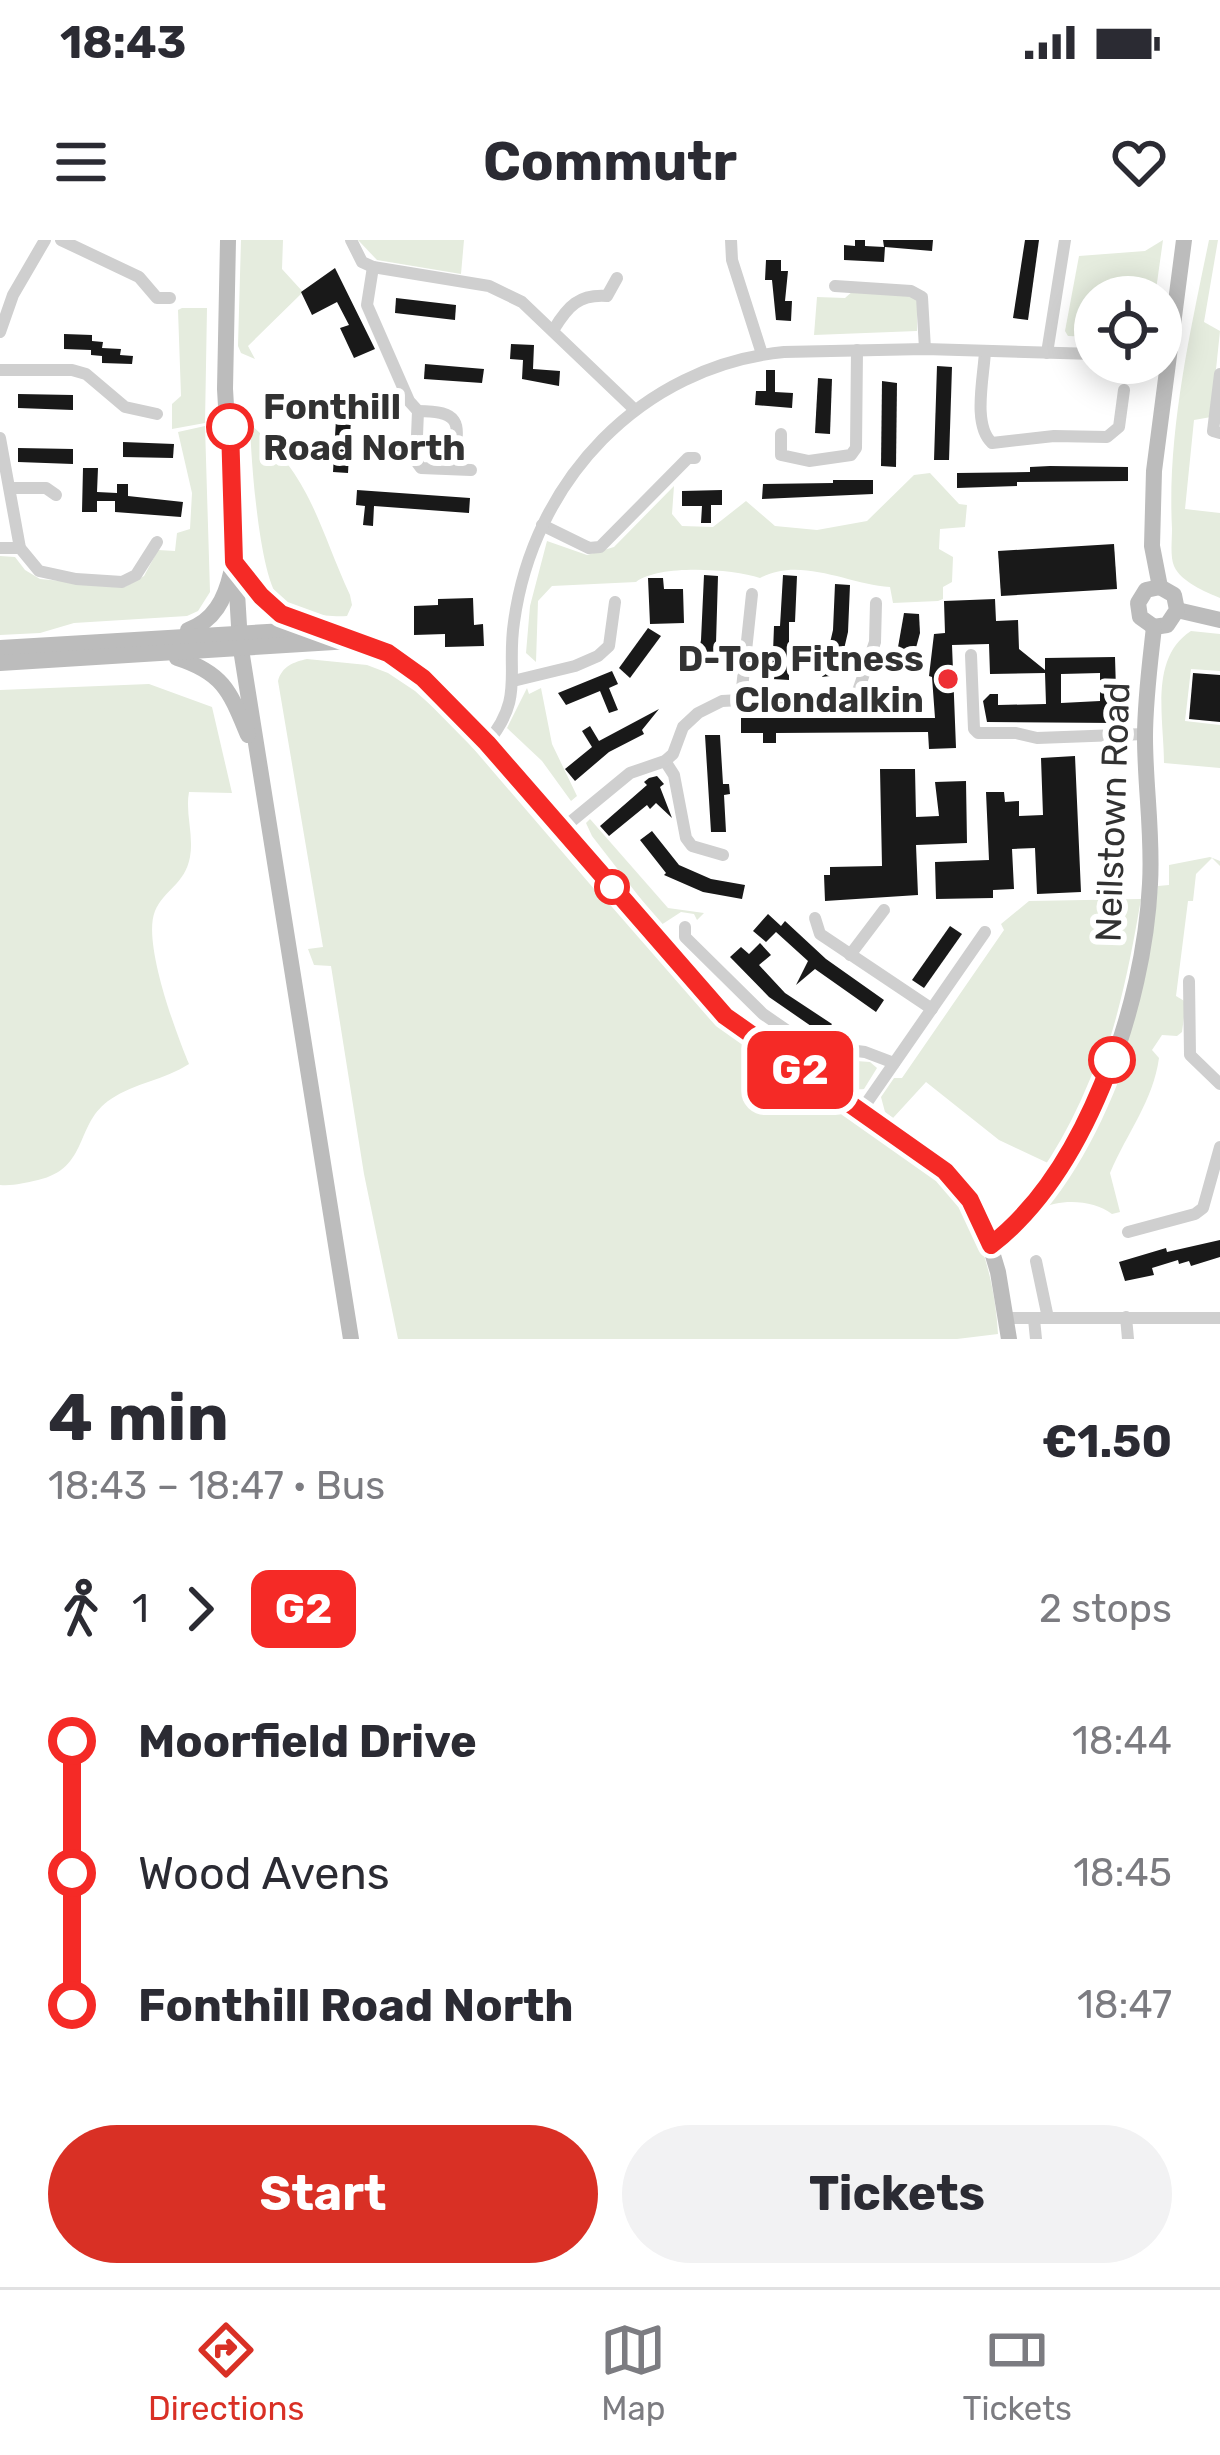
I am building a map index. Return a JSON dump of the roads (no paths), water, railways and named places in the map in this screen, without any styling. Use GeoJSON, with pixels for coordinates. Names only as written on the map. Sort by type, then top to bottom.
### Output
{"type":"FeatureCollection","features":[{"type":"Feature","properties":{"kind":"street"},"geometry":{"type":"LineString","coordinates":[[1,326],[45,240]]}},
{"type":"Feature","properties":{"kind":"street"},"geometry":{"type":"LineString","coordinates":[[61,240],[139,277],[158,298],[170,298]]}},
{"type":"Feature","properties":{"kind":"street"},"geometry":{"type":"LineString","coordinates":[[228,240],[225,389],[240,641],[351,1339]]}},
{"type":"Feature","properties":{"kind":"street"},"geometry":{"type":"LineString","coordinates":[[351,240],[362,262],[373,267],[490,286],[522,302],[634,409]]}},
{"type":"Feature","properties":{"kind":"street"},"geometry":{"type":"LineString","coordinates":[[731,240],[732,260],[762,354]]}},
{"type":"Feature","properties":{"kind":"street"},"geometry":{"type":"LineString","coordinates":[[1047,353],[1065,240]]}},
{"type":"Feature","properties":{"kind":"street","name":"Neilstown Road"},"geometry":{"type":"LineString","coordinates":[[1178,276],[1184,240]]}},
{"type":"Feature","properties":{"kind":"street"},"geometry":{"type":"LineString","coordinates":[[373,267],[367,305],[409,401],[418,411],[416,454],[421,468],[471,470]]}},
{"type":"Feature","properties":{"kind":"street"},"geometry":{"type":"LineString","coordinates":[[554,329],[575,301],[607,296],[617,278]]}},
{"type":"Feature","properties":{"kind":"street"},"geometry":{"type":"LineString","coordinates":[[835,286],[911,291],[922,297],[925,349]]}},
{"type":"Feature","properties":{"kind":"street"},"geometry":{"type":"LineString","coordinates":[[487,743],[507,716],[513,681],[513,624],[526,564],[542,525],[554,499],[598,439],[634,409],[673,386],[762,354],[925,349],[1074,354]]}},
{"type":"Feature","properties":{"kind":"street"},"geometry":{"type":"LineString","coordinates":[[781,434],[781,455],[809,461],[851,455],[856,448],[857,350]]}},
{"type":"Feature","properties":{"kind":"street"},"geometry":{"type":"LineString","coordinates":[[986,351],[981,421],[984,436],[992,443],[1054,436],[1107,437],[1119,427],[1124,390]]}},
{"type":"Feature","properties":{"kind":"street"},"geometry":{"type":"LineString","coordinates":[[0,370],[72,370],[86,374],[125,407],[157,414]]}},
{"type":"Feature","properties":{"kind":"street"},"geometry":{"type":"LineString","coordinates":[[1220,374],[1213,430],[1220,433]]}},
{"type":"Feature","properties":{"kind":"street","name":"Neilstown Road"},"geometry":{"type":"LineString","coordinates":[[991,1245],[1031,1207],[1081,1134],[1121,1034],[1139,972],[1150,881],[1145,734],[1154,627],[1140,617],[1138,603],[1146,590],[1160,587],[1152,546],[1162,384]]}},
{"type":"Feature","properties":{"kind":"street"},"geometry":{"type":"LineString","coordinates":[[418,411],[459,413],[453,468]]}},
{"type":"Feature","properties":{"kind":"street"},"geometry":{"type":"LineString","coordinates":[[0,438],[20,548],[39,572],[122,582],[136,575],[157,542]]}},
{"type":"Feature","properties":{"kind":"street"},"geometry":{"type":"LineString","coordinates":[[382,452],[416,454]]}},
{"type":"Feature","properties":{"kind":"street"},"geometry":{"type":"LineString","coordinates":[[542,525],[590,548],[600,547],[688,458],[695,458]]}},
{"type":"Feature","properties":{"kind":"street"},"geometry":{"type":"LineString","coordinates":[[10,488],[46,488],[56,495]]}},
{"type":"Feature","properties":{"kind":"street"},"geometry":{"type":"LineString","coordinates":[[0,548],[20,548]]}},
{"type":"Feature","properties":{"kind":"street"},"geometry":{"type":"LineString","coordinates":[[234,562],[281,614],[388,653],[423,678],[487,743],[725,1016],[911,1144],[956,1182],[983,1222],[991,1245],[1009,1339]]}},
{"type":"Feature","properties":{"kind":"street"},"geometry":{"type":"LineString","coordinates":[[0,648],[165,646],[205,624],[220,605],[234,562]]}},
{"type":"Feature","properties":{"kind":"street"},"geometry":{"type":"LineString","coordinates":[[1160,587],[1174,595],[1178,610]]}},
{"type":"Feature","properties":{"kind":"street"},"geometry":{"type":"LineString","coordinates":[[741,698],[752,594]]}},
{"type":"Feature","properties":{"kind":"street"},"geometry":{"type":"LineString","coordinates":[[513,681],[598,656],[609,646],[614,602]]}},
{"type":"Feature","properties":{"kind":"street"},"geometry":{"type":"LineString","coordinates":[[857,694],[874,642],[876,603]]}},
{"type":"Feature","properties":{"kind":"street"},"geometry":{"type":"LineString","coordinates":[[1178,610],[1220,620]]}},
{"type":"Feature","properties":{"kind":"street"},"geometry":{"type":"LineString","coordinates":[[1154,627],[1167,625],[1178,610]]}},
{"type":"Feature","properties":{"kind":"street"},"geometry":{"type":"LineString","coordinates":[[240,641],[319,629]]}},
{"type":"Feature","properties":{"kind":"street"},"geometry":{"type":"LineString","coordinates":[[0,664],[240,641],[351,641]]}},
{"type":"Feature","properties":{"kind":"street"},"geometry":{"type":"LineString","coordinates":[[165,646],[212,672],[227,686],[259,764]]}},
{"type":"Feature","properties":{"kind":"street"},"geometry":{"type":"LineString","coordinates":[[971,655],[978,734],[1037,738],[1145,734]]}},
{"type":"Feature","properties":{"kind":"street"},"geometry":{"type":"LineString","coordinates":[[562,829],[630,773],[665,761],[673,754],[683,728],[722,700],[857,694],[914,697]]}},
{"type":"Feature","properties":{"kind":"street"},"geometry":{"type":"LineString","coordinates":[[665,761],[674,775],[686,838],[692,846],[723,855]]}},
{"type":"Feature","properties":{"kind":"street"},"geometry":{"type":"LineString","coordinates":[[850,955],[884,910]]}},
{"type":"Feature","properties":{"kind":"street"},"geometry":{"type":"LineString","coordinates":[[815,918],[820,934],[932,1009]]}},
{"type":"Feature","properties":{"kind":"street"},"geometry":{"type":"LineString","coordinates":[[685,927],[685,937],[749,1001],[808,1045],[865,1052],[894,1063]]}},
{"type":"Feature","properties":{"kind":"street"},"geometry":{"type":"LineString","coordinates":[[861,1111],[985,932]]}},
{"type":"Feature","properties":{"kind":"street"},"geometry":{"type":"LineString","coordinates":[[1190,981],[1190,1055],[1220,1084]]}},
{"type":"Feature","properties":{"kind":"street"},"geometry":{"type":"LineString","coordinates":[[1128,1232],[1204,1208],[1216,1179],[1220,1147]]}},
{"type":"Feature","properties":{"kind":"street"},"geometry":{"type":"LineString","coordinates":[[1036,1261],[1041,1319],[1036,1339]]}},
{"type":"Feature","properties":{"kind":"street"},"geometry":{"type":"LineString","coordinates":[[1126,1317],[1128,1339]]}},
{"type":"Feature","properties":{"kind":"street"},"geometry":{"type":"LineString","coordinates":[[1005,1318],[1220,1318]]}},
{"type":"Feature","properties":{"kind":"place","name":"Fonthill Road North"},"geometry":{"type":"Point","coordinates":[230,427]}},
{"type":"Feature","properties":{"kind":"place","name":"D-Top Fitness Clondalkin"},"geometry":{"type":"Point","coordinates":[948,679]}}]}
